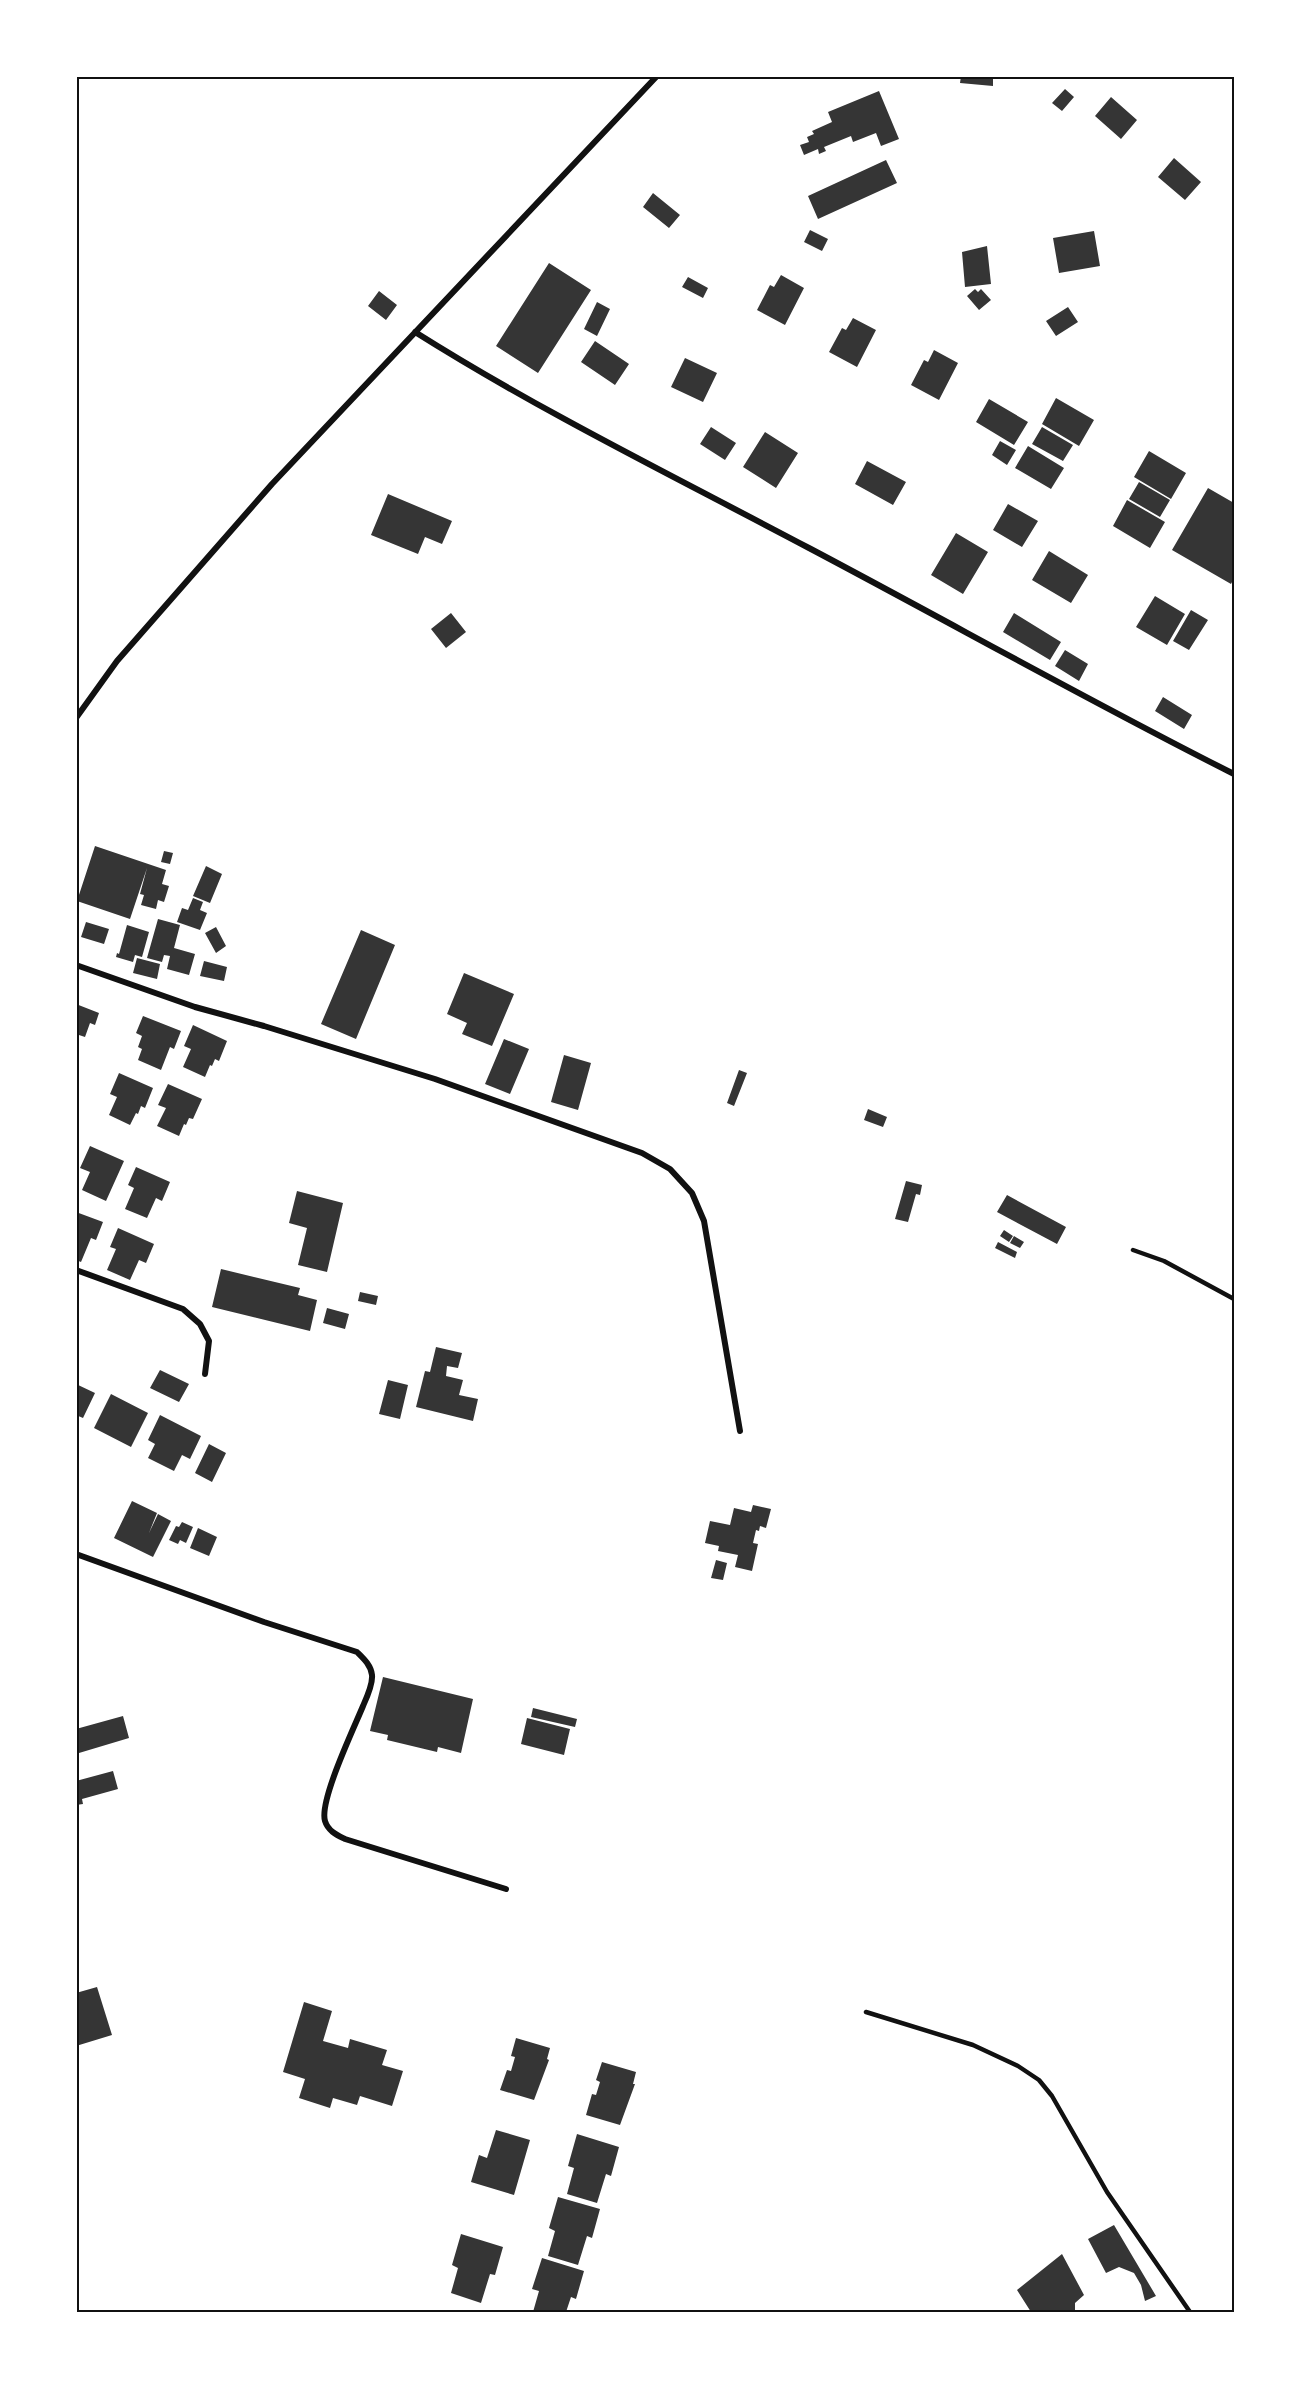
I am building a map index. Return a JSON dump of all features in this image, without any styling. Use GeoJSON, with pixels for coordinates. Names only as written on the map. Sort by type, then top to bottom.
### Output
{"type":"FeatureCollection","features":[{"type":"Feature","properties":{"kind":"street"},"geometry":{"type":"LineString","coordinates":[[76,718],[117,661],[272,484],[657,76]]}},
{"type":"Feature","properties":{"kind":"street"},"geometry":{"type":"LineString","coordinates":[[415,332],[550,412],[830,559],[1027,667],[1234,774]]}},
{"type":"Feature","properties":{"kind":"street"},"geometry":{"type":"LineString","coordinates":[[76,965],[195,1007],[355,1054],[529,1111],[642,1153],[670,1169],[692,1193],[704,1221],[740,1431]]}},
{"type":"Feature","properties":{"kind":"street"},"geometry":{"type":"LineString","coordinates":[[76,1270],[183,1309],[200,1324],[209,1341],[205,1374]]}},
{"type":"Feature","properties":{"kind":"street"},"geometry":{"type":"LineString","coordinates":[[76,1554],[264,1622],[357,1652],[367,1662],[372,1675],[369,1692],[332,1781],[325,1810],[325,1821],[332,1832],[345,1839],[506,1889]]}},
{"type":"Feature","properties":{"kind":"lane"},"geometry":{"type":"LineString","coordinates":[[1133,1250],[1164,1261],[1234,1299]]}},
{"type":"Feature","properties":{"kind":"lane"},"geometry":{"type":"LineString","coordinates":[[866,2012],[973,2045],[1018,2066],[1039,2080],[1052,2096],[1107,2192],[1190,2313]]}},
{"type":"Feature","properties":{"kind":"building"},"geometry":{"type":"Polygon","coordinates":[[[961,76],[993,76],[993,86],[960,83],[961,76]]]}},
{"type":"Feature","properties":{"kind":"building"},"geometry":{"type":"Polygon","coordinates":[[[1065,89],[1074,97],[1062,111],[1052,103],[1065,89]]]}},
{"type":"Feature","properties":{"kind":"building"},"geometry":{"type":"Polygon","coordinates":[[[879,91],[899,139],[881,146],[876,133],[853,142],[851,136],[824,147],[826,151],[819,154],[818,149],[804,155],[800,145],[809,142],[807,137],[814,134],[812,131],[832,122],[828,112],[879,91]]]}},
{"type":"Feature","properties":{"kind":"building"},"geometry":{"type":"Polygon","coordinates":[[[1111,97],[1137,120],[1121,139],[1095,116],[1111,97]]]}},
{"type":"Feature","properties":{"kind":"building"},"geometry":{"type":"Polygon","coordinates":[[[1174,158],[1201,182],[1185,200],[1158,177],[1174,158]]]}},
{"type":"Feature","properties":{"kind":"building"},"geometry":{"type":"Polygon","coordinates":[[[886,160],[897,183],[818,219],[808,196],[886,160]]]}},
{"type":"Feature","properties":{"kind":"building"},"geometry":{"type":"Polygon","coordinates":[[[653,193],[680,215],[669,228],[643,207],[653,193]]]}},
{"type":"Feature","properties":{"kind":"building"},"geometry":{"type":"Polygon","coordinates":[[[810,230],[828,239],[822,251],[804,242],[810,230]]]}},
{"type":"Feature","properties":{"kind":"building"},"geometry":{"type":"Polygon","coordinates":[[[1094,231],[1100,266],[1059,273],[1053,238],[1094,231]]]}},
{"type":"Feature","properties":{"kind":"building"},"geometry":{"type":"Polygon","coordinates":[[[987,246],[991,284],[965,287],[962,252],[987,246]]]}},
{"type":"Feature","properties":{"kind":"building"},"geometry":{"type":"Polygon","coordinates":[[[549,263],[591,290],[538,373],[496,346],[549,263]]]}},
{"type":"Feature","properties":{"kind":"building"},"geometry":{"type":"Polygon","coordinates":[[[781,275],[804,288],[785,325],[757,310],[770,285],[774,287],[781,275]]]}},
{"type":"Feature","properties":{"kind":"building"},"geometry":{"type":"Polygon","coordinates":[[[688,277],[708,288],[703,298],[682,287],[688,277]]]}},
{"type":"Feature","properties":{"kind":"building"},"geometry":{"type":"Polygon","coordinates":[[[975,289],[978,292],[981,289],[991,300],[979,310],[967,296],[975,289]]]}},
{"type":"Feature","properties":{"kind":"building"},"geometry":{"type":"Polygon","coordinates":[[[379,291],[397,305],[386,320],[368,306],[379,291]]]}},
{"type":"Feature","properties":{"kind":"building"},"geometry":{"type":"Polygon","coordinates":[[[597,302],[610,309],[597,336],[584,329],[597,302]]]}},
{"type":"Feature","properties":{"kind":"building"},"geometry":{"type":"Polygon","coordinates":[[[1068,307],[1078,322],[1056,336],[1046,321],[1068,307]]]}},
{"type":"Feature","properties":{"kind":"building"},"geometry":{"type":"Polygon","coordinates":[[[853,318],[876,330],[857,367],[829,352],[842,328],[846,330],[853,318]]]}},
{"type":"Feature","properties":{"kind":"building"},"geometry":{"type":"Polygon","coordinates":[[[595,341],[629,364],[615,385],[581,362],[595,341]]]}},
{"type":"Feature","properties":{"kind":"building"},"geometry":{"type":"Polygon","coordinates":[[[934,350],[958,363],[939,400],[911,385],[924,360],[928,362],[934,350]]]}},
{"type":"Feature","properties":{"kind":"building"},"geometry":{"type":"Polygon","coordinates":[[[685,358],[717,373],[703,402],[671,387],[685,358]]]}},
{"type":"Feature","properties":{"kind":"building"},"geometry":{"type":"Polygon","coordinates":[[[1056,398],[1094,420],[1079,446],[1042,424],[1056,398]]]}},
{"type":"Feature","properties":{"kind":"building"},"geometry":{"type":"Polygon","coordinates":[[[989,399],[1028,422],[1014,445],[976,422],[989,399]]]}},
{"type":"Feature","properties":{"kind":"building"},"geometry":{"type":"Polygon","coordinates":[[[711,427],[736,443],[725,460],[700,444],[711,427]]]}},
{"type":"Feature","properties":{"kind":"building"},"geometry":{"type":"Polygon","coordinates":[[[1042,427],[1073,445],[1063,461],[1032,444],[1042,427]]]}},
{"type":"Feature","properties":{"kind":"building"},"geometry":{"type":"Polygon","coordinates":[[[765,432],[798,453],[776,488],[743,467],[765,432]]]}},
{"type":"Feature","properties":{"kind":"building"},"geometry":{"type":"Polygon","coordinates":[[[1000,441],[1016,450],[1007,465],[992,455],[1000,441]]]}},
{"type":"Feature","properties":{"kind":"building"},"geometry":{"type":"Polygon","coordinates":[[[1028,446],[1064,468],[1051,489],[1015,468],[1028,446]]]}},
{"type":"Feature","properties":{"kind":"building"},"geometry":{"type":"Polygon","coordinates":[[[1149,451],[1186,473],[1171,499],[1134,477],[1149,451]]]}},
{"type":"Feature","properties":{"kind":"building"},"geometry":{"type":"Polygon","coordinates":[[[867,461],[906,482],[893,505],[855,484],[867,461]]]}},
{"type":"Feature","properties":{"kind":"building"},"geometry":{"type":"Polygon","coordinates":[[[1139,482],[1170,500],[1160,517],[1129,499],[1139,482]]]}},
{"type":"Feature","properties":{"kind":"building"},"geometry":{"type":"Polygon","coordinates":[[[1208,488],[1234,503],[1234,578],[1231,584],[1172,550],[1208,488]]]}},
{"type":"Feature","properties":{"kind":"building"},"geometry":{"type":"Polygon","coordinates":[[[388,494],[452,521],[442,544],[425,537],[418,554],[371,535],[388,494]]]}},
{"type":"Feature","properties":{"kind":"building"},"geometry":{"type":"Polygon","coordinates":[[[1127,500],[1165,522],[1150,548],[1113,526],[1127,500]]]}},
{"type":"Feature","properties":{"kind":"building"},"geometry":{"type":"Polygon","coordinates":[[[1008,504],[1038,521],[1022,547],[993,530],[1008,504]]]}},
{"type":"Feature","properties":{"kind":"building"},"geometry":{"type":"Polygon","coordinates":[[[956,533],[988,552],[963,594],[931,575],[956,533]]]}},
{"type":"Feature","properties":{"kind":"building"},"geometry":{"type":"Polygon","coordinates":[[[1049,551],[1088,575],[1071,603],[1032,580],[1049,551]]]}},
{"type":"Feature","properties":{"kind":"building"},"geometry":{"type":"Polygon","coordinates":[[[1155,596],[1185,614],[1167,645],[1136,627],[1155,596]]]}},
{"type":"Feature","properties":{"kind":"building"},"geometry":{"type":"Polygon","coordinates":[[[1191,610],[1208,620],[1189,650],[1173,641],[1191,610]]]}},
{"type":"Feature","properties":{"kind":"building"},"geometry":{"type":"Polygon","coordinates":[[[451,613],[466,632],[446,648],[431,629],[451,613]]]}},
{"type":"Feature","properties":{"kind":"building"},"geometry":{"type":"Polygon","coordinates":[[[1014,613],[1061,642],[1050,660],[1003,632],[1014,613]]]}},
{"type":"Feature","properties":{"kind":"building"},"geometry":{"type":"Polygon","coordinates":[[[1065,650],[1088,664],[1079,681],[1055,666],[1065,650]]]}},
{"type":"Feature","properties":{"kind":"building"},"geometry":{"type":"Polygon","coordinates":[[[1163,697],[1192,715],[1184,729],[1155,711],[1163,697]]]}},
{"type":"Feature","properties":{"kind":"building"},"geometry":{"type":"Polygon","coordinates":[[[95,846],[166,870],[162,884],[169,886],[164,902],[158,900],[156,909],[141,905],[144,895],[140,894],[147,868],[130,919],[77,901],[95,846]]]}},
{"type":"Feature","properties":{"kind":"building"},"geometry":{"type":"Polygon","coordinates":[[[164,851],[173,853],[170,864],[161,862],[164,851]]]}},
{"type":"Feature","properties":{"kind":"building"},"geometry":{"type":"Polygon","coordinates":[[[206,866],[222,874],[210,903],[193,896],[206,866]]]}},
{"type":"Feature","properties":{"kind":"building"},"geometry":{"type":"Polygon","coordinates":[[[193,898],[203,902],[200,910],[207,913],[200,930],[177,922],[182,908],[188,910],[193,898]]]}},
{"type":"Feature","properties":{"kind":"building"},"geometry":{"type":"Polygon","coordinates":[[[158,919],[180,925],[174,948],[195,954],[189,975],[167,969],[170,956],[164,955],[162,962],[147,958],[158,919]]]}},
{"type":"Feature","properties":{"kind":"building"},"geometry":{"type":"Polygon","coordinates":[[[86,922],[109,929],[104,944],[81,937],[86,922]]]}},
{"type":"Feature","properties":{"kind":"building"},"geometry":{"type":"Polygon","coordinates":[[[127,925],[149,932],[142,957],[135,955],[133,962],[116,957],[117,953],[119,954],[127,925]]]}},
{"type":"Feature","properties":{"kind":"building"},"geometry":{"type":"Polygon","coordinates":[[[216,927],[226,946],[216,953],[205,933],[216,927]]]}},
{"type":"Feature","properties":{"kind":"building"},"geometry":{"type":"Polygon","coordinates":[[[361,930],[395,945],[356,1039],[321,1024],[361,930]]]}},
{"type":"Feature","properties":{"kind":"building"},"geometry":{"type":"Polygon","coordinates":[[[137,958],[160,964],[157,979],[133,973],[137,958]]]}},
{"type":"Feature","properties":{"kind":"building"},"geometry":{"type":"Polygon","coordinates":[[[204,961],[227,967],[224,981],[200,976],[204,961]]]}},
{"type":"Feature","properties":{"kind":"building"},"geometry":{"type":"Polygon","coordinates":[[[464,973],[514,994],[492,1046],[462,1034],[467,1023],[447,1014],[464,973]]]}},
{"type":"Feature","properties":{"kind":"building"},"geometry":{"type":"Polygon","coordinates":[[[76,1004],[99,1013],[95,1025],[90,1023],[85,1037],[76,1034],[76,1004]]]}},
{"type":"Feature","properties":{"kind":"building"},"geometry":{"type":"Polygon","coordinates":[[[143,1016],[181,1031],[174,1049],[170,1047],[161,1070],[138,1060],[142,1049],[138,1047],[142,1036],[136,1033],[143,1016]]]}},
{"type":"Feature","properties":{"kind":"building"},"geometry":{"type":"Polygon","coordinates":[[[193,1025],[227,1041],[219,1061],[215,1059],[205,1077],[183,1067],[191,1049],[184,1046],[193,1025]]]}},
{"type":"Feature","properties":{"kind":"building"},"geometry":{"type":"Polygon","coordinates":[[[504,1039],[529,1049],[510,1094],[485,1084],[504,1039]]]}},
{"type":"Feature","properties":{"kind":"building"},"geometry":{"type":"Polygon","coordinates":[[[564,1055],[591,1063],[578,1110],[551,1102],[564,1055]]]}},
{"type":"Feature","properties":{"kind":"building"},"geometry":{"type":"Polygon","coordinates":[[[739,1070],[747,1073],[734,1106],[727,1103],[739,1070]]]}},
{"type":"Feature","properties":{"kind":"building"},"geometry":{"type":"Polygon","coordinates":[[[119,1073],[153,1088],[145,1108],[141,1106],[130,1125],[109,1115],[117,1097],[110,1094],[119,1073]]]}},
{"type":"Feature","properties":{"kind":"building"},"geometry":{"type":"Polygon","coordinates":[[[168,1084],[202,1099],[193,1119],[189,1118],[186,1125],[184,1124],[179,1136],[157,1126],[166,1108],[158,1105],[168,1084]]]}},
{"type":"Feature","properties":{"kind":"building"},"geometry":{"type":"Polygon","coordinates":[[[868,1109],[887,1117],[883,1127],[864,1120],[868,1109]]]}},
{"type":"Feature","properties":{"kind":"building"},"geometry":{"type":"Polygon","coordinates":[[[90,1146],[124,1161],[106,1201],[82,1190],[90,1172],[80,1168],[90,1146]]]}},
{"type":"Feature","properties":{"kind":"building"},"geometry":{"type":"Polygon","coordinates":[[[136,1167],[170,1182],[162,1201],[156,1198],[147,1218],[125,1209],[134,1188],[128,1185],[136,1167]]]}},
{"type":"Feature","properties":{"kind":"building"},"geometry":{"type":"Polygon","coordinates":[[[906,1181],[922,1185],[920,1195],[916,1194],[908,1222],[895,1219],[906,1181]]]}},
{"type":"Feature","properties":{"kind":"building"},"geometry":{"type":"Polygon","coordinates":[[[297,1191],[343,1203],[327,1272],[298,1265],[307,1228],[289,1223],[297,1191]]]}},
{"type":"Feature","properties":{"kind":"building"},"geometry":{"type":"Polygon","coordinates":[[[1007,1195],[1066,1227],[1057,1244],[997,1212],[1007,1195]]]}},
{"type":"Feature","properties":{"kind":"building"},"geometry":{"type":"Polygon","coordinates":[[[76,1212],[103,1222],[96,1240],[91,1238],[81,1262],[76,1260],[76,1212]]]}},
{"type":"Feature","properties":{"kind":"building"},"geometry":{"type":"Polygon","coordinates":[[[118,1228],[154,1244],[146,1263],[139,1260],[130,1280],[107,1270],[116,1249],[110,1247],[118,1228]]]}},
{"type":"Feature","properties":{"kind":"building"},"geometry":{"type":"Polygon","coordinates":[[[1004,1230],[1013,1236],[1009,1242],[1000,1236],[1004,1230]]]}},
{"type":"Feature","properties":{"kind":"building"},"geometry":{"type":"Polygon","coordinates":[[[1014,1236],[1024,1242],[1020,1248],[1010,1243],[1014,1236]]]}},
{"type":"Feature","properties":{"kind":"building"},"geometry":{"type":"Polygon","coordinates":[[[998,1242],[1017,1252],[1015,1258],[995,1248],[998,1242]]]}},
{"type":"Feature","properties":{"kind":"building"},"geometry":{"type":"Polygon","coordinates":[[[221,1269],[300,1288],[298,1295],[317,1300],[310,1331],[212,1307],[221,1269]]]}},
{"type":"Feature","properties":{"kind":"building"},"geometry":{"type":"Polygon","coordinates":[[[360,1292],[378,1296],[376,1305],[358,1301],[360,1292]]]}},
{"type":"Feature","properties":{"kind":"building"},"geometry":{"type":"Polygon","coordinates":[[[327,1308],[349,1314],[345,1329],[323,1323],[327,1308]]]}},
{"type":"Feature","properties":{"kind":"building"},"geometry":{"type":"Polygon","coordinates":[[[436,1347],[462,1353],[458,1368],[447,1366],[446,1376],[463,1380],[459,1395],[478,1399],[473,1421],[416,1407],[425,1371],[430,1372],[436,1347]]]}},
{"type":"Feature","properties":{"kind":"building"},"geometry":{"type":"Polygon","coordinates":[[[160,1370],[189,1384],[179,1402],[150,1388],[160,1370]]]}},
{"type":"Feature","properties":{"kind":"building"},"geometry":{"type":"Polygon","coordinates":[[[388,1380],[408,1385],[400,1419],[379,1414],[388,1380]]]}},
{"type":"Feature","properties":{"kind":"building"},"geometry":{"type":"Polygon","coordinates":[[[76,1384],[95,1393],[83,1418],[76,1415],[76,1384]]]}},
{"type":"Feature","properties":{"kind":"building"},"geometry":{"type":"Polygon","coordinates":[[[111,1394],[148,1413],[131,1447],[94,1428],[111,1394]]]}},
{"type":"Feature","properties":{"kind":"building"},"geometry":{"type":"Polygon","coordinates":[[[160,1415],[201,1436],[190,1459],[182,1455],[174,1471],[148,1458],[155,1444],[148,1440],[160,1415]]]}},
{"type":"Feature","properties":{"kind":"building"},"geometry":{"type":"Polygon","coordinates":[[[209,1444],[226,1453],[212,1482],[195,1473],[209,1444]]]}},
{"type":"Feature","properties":{"kind":"building"},"geometry":{"type":"Polygon","coordinates":[[[132,1501],[157,1513],[149,1533],[158,1514],[171,1521],[153,1557],[114,1538],[132,1501]]]}},
{"type":"Feature","properties":{"kind":"building"},"geometry":{"type":"Polygon","coordinates":[[[753,1505],[771,1509],[766,1528],[760,1526],[759,1531],[756,1530],[753,1543],[758,1544],[752,1571],[735,1567],[738,1555],[718,1551],[719,1546],[705,1543],[710,1521],[730,1525],[734,1508],[751,1512],[753,1505]]]}},
{"type":"Feature","properties":{"kind":"building"},"geometry":{"type":"Polygon","coordinates":[[[182,1522],[193,1527],[186,1543],[180,1540],[178,1544],[169,1540],[176,1526],[179,1527],[182,1522]]]}},
{"type":"Feature","properties":{"kind":"building"},"geometry":{"type":"Polygon","coordinates":[[[198,1528],[217,1537],[209,1556],[190,1548],[198,1528]]]}},
{"type":"Feature","properties":{"kind":"building"},"geometry":{"type":"Polygon","coordinates":[[[716,1560],[727,1563],[723,1580],[711,1578],[716,1560]]]}},
{"type":"Feature","properties":{"kind":"building"},"geometry":{"type":"Polygon","coordinates":[[[383,1677],[473,1699],[461,1753],[438,1747],[437,1752],[387,1740],[388,1735],[370,1731],[383,1677]]]}},
{"type":"Feature","properties":{"kind":"building"},"geometry":{"type":"Polygon","coordinates":[[[533,1708],[577,1719],[575,1727],[531,1717],[533,1708]]]}},
{"type":"Feature","properties":{"kind":"building"},"geometry":{"type":"Polygon","coordinates":[[[123,1716],[129,1738],[79,1753],[76,1729],[123,1716]]]}},
{"type":"Feature","properties":{"kind":"building"},"geometry":{"type":"Polygon","coordinates":[[[527,1718],[570,1729],[564,1755],[521,1744],[527,1718]]]}},
{"type":"Feature","properties":{"kind":"building"},"geometry":{"type":"Polygon","coordinates":[[[113,1771],[118,1789],[82,1799],[83,1804],[76,1805],[76,1781],[113,1771]]]}},
{"type":"Feature","properties":{"kind":"building"},"geometry":{"type":"Polygon","coordinates":[[[97,1987],[112,2035],[76,2046],[76,1993],[97,1987]]]}},
{"type":"Feature","properties":{"kind":"building"},"geometry":{"type":"Polygon","coordinates":[[[304,2002],[332,2011],[323,2041],[348,2048],[350,2039],[387,2050],[382,2065],[403,2071],[392,2106],[360,2096],[357,2105],[333,2098],[330,2108],[299,2098],[305,2079],[283,2072],[304,2002]]]}},
{"type":"Feature","properties":{"kind":"building"},"geometry":{"type":"Polygon","coordinates":[[[516,2038],[550,2048],[547,2059],[549,2060],[534,2100],[500,2090],[507,2070],[511,2071],[515,2057],[511,2056],[516,2038]]]}},
{"type":"Feature","properties":{"kind":"building"},"geometry":{"type":"Polygon","coordinates":[[[602,2062],[636,2072],[633,2084],[635,2084],[620,2125],[586,2115],[592,2094],[596,2095],[600,2082],[596,2080],[602,2062]]]}},
{"type":"Feature","properties":{"kind":"building"},"geometry":{"type":"Polygon","coordinates":[[[496,2130],[530,2140],[514,2195],[471,2182],[479,2155],[487,2158],[496,2130]]]}},
{"type":"Feature","properties":{"kind":"building"},"geometry":{"type":"Polygon","coordinates":[[[577,2134],[619,2147],[611,2176],[606,2174],[597,2203],[567,2194],[574,2168],[568,2166],[577,2134]]]}},
{"type":"Feature","properties":{"kind":"building"},"geometry":{"type":"Polygon","coordinates":[[[558,2197],[600,2209],[592,2238],[587,2236],[578,2265],[548,2256],[555,2231],[549,2228],[558,2197]]]}},
{"type":"Feature","properties":{"kind":"building"},"geometry":{"type":"Polygon","coordinates":[[[1114,2225],[1156,2296],[1145,2301],[1141,2285],[1134,2273],[1119,2267],[1106,2273],[1088,2239],[1114,2225]]]}},
{"type":"Feature","properties":{"kind":"building"},"geometry":{"type":"Polygon","coordinates":[[[461,2234],[503,2247],[495,2275],[490,2274],[481,2303],[451,2293],[458,2268],[452,2265],[461,2234]]]}},
{"type":"Feature","properties":{"kind":"building"},"geometry":{"type":"Polygon","coordinates":[[[1062,2254],[1084,2295],[1075,2303],[1075,2312],[1031,2312],[1017,2290],[1062,2254]]]}},
{"type":"Feature","properties":{"kind":"building"},"geometry":{"type":"Polygon","coordinates":[[[542,2258],[584,2271],[576,2299],[571,2297],[566,2312],[533,2312],[539,2291],[532,2289],[542,2258]]]}}]}
